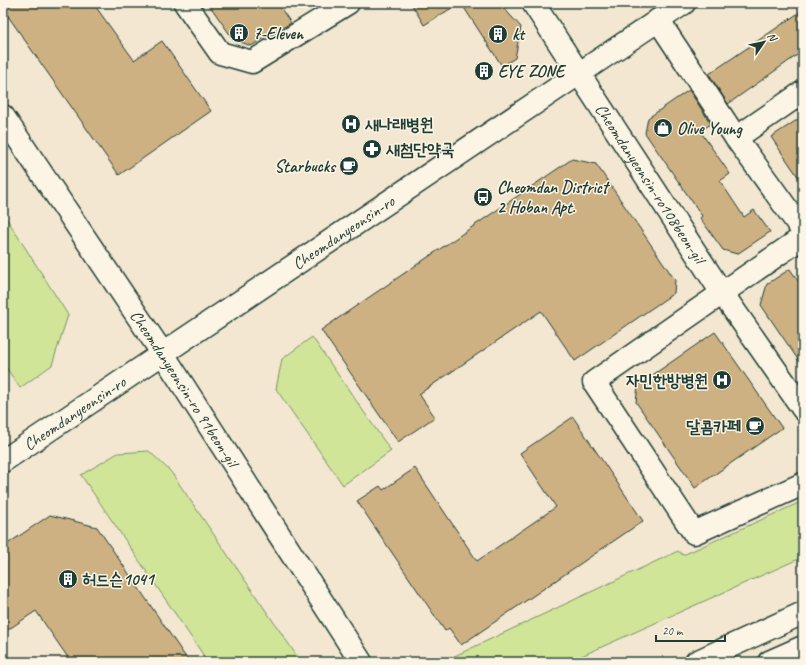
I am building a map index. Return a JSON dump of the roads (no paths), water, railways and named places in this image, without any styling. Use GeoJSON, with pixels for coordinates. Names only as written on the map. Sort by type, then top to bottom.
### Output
{"type":"FeatureCollection","features":[{"type":"Feature","properties":{"kind":"street"},"geometry":{"type":"LineString","coordinates":[[185,3],[220,53],[252,62],[345,4]]}},
{"type":"Feature","properties":{"kind":"street","name":"Cheomdanyeonsin-ro108beon-gil"},"geometry":{"type":"LineString","coordinates":[[532,3],[722,293],[803,409]]}},
{"type":"Feature","properties":{"kind":"street","name":"Cheomdanyeonsin-ro"},"geometry":{"type":"LineString","coordinates":[[3,461],[684,3]]}},
{"type":"Feature","properties":{"kind":"street"},"geometry":{"type":"LineString","coordinates":[[658,20],[736,138],[803,231]]}},
{"type":"Feature","properties":{"kind":"street"},"geometry":{"type":"LineString","coordinates":[[736,138],[803,92]]}},
{"type":"Feature","properties":{"kind":"street","name":"Cheomdanyeonsin-ro 91beon-gil"},"geometry":{"type":"LineString","coordinates":[[3,116],[163,354],[349,653],[361,662]]}},
{"type":"Feature","properties":{"kind":"street"},"geometry":{"type":"LineString","coordinates":[[803,237],[594,382],[694,533],[803,484]]}},
{"type":"Feature","properties":{"kind":"street"},"geometry":{"type":"LineString","coordinates":[[696,662],[803,613]]}},
{"type":"Feature","properties":{"kind":"street"},"geometry":{"type":"LineString","coordinates":[[769,662],[803,647]]}},
{"type":"Feature","properties":{"kind":"street"},"geometry":{"type":"LineString","coordinates":[[349,653],[376,662]]}},
{"type":"Feature","properties":{"kind":"place","name":"7-Eleven"},"geometry":{"type":"Point","coordinates":[239,33]}},
{"type":"Feature","properties":{"kind":"place","name":"kt"},"geometry":{"type":"Point","coordinates":[498,34]}},
{"type":"Feature","properties":{"kind":"place","name":"EYE ZONE"},"geometry":{"type":"Point","coordinates":[484,71]}},
{"type":"Feature","properties":{"kind":"place","name":"새나래병원"},"geometry":{"type":"Point","coordinates":[351,124]}},
{"type":"Feature","properties":{"kind":"place","name":"Olive Young"},"geometry":{"type":"Point","coordinates":[663,128]}},
{"type":"Feature","properties":{"kind":"place","name":"새첨단약국"},"geometry":{"type":"Point","coordinates":[372,149]}},
{"type":"Feature","properties":{"kind":"place","name":"Starbucks"},"geometry":{"type":"Point","coordinates":[349,166]}},
{"type":"Feature","properties":{"kind":"place","name":"Cheomdan District 2 Hoban Apt."},"geometry":{"type":"Point","coordinates":[483,197]}},
{"type":"Feature","properties":{"kind":"place","name":"자민한방병원"},"geometry":{"type":"Point","coordinates":[722,380]}},
{"type":"Feature","properties":{"kind":"place","name":"달콤카페"},"geometry":{"type":"Point","coordinates":[755,426]}},
{"type":"Feature","properties":{"kind":"place","name":"허드슨1041"},"geometry":{"type":"Point","coordinates":[68,579]}}]}
